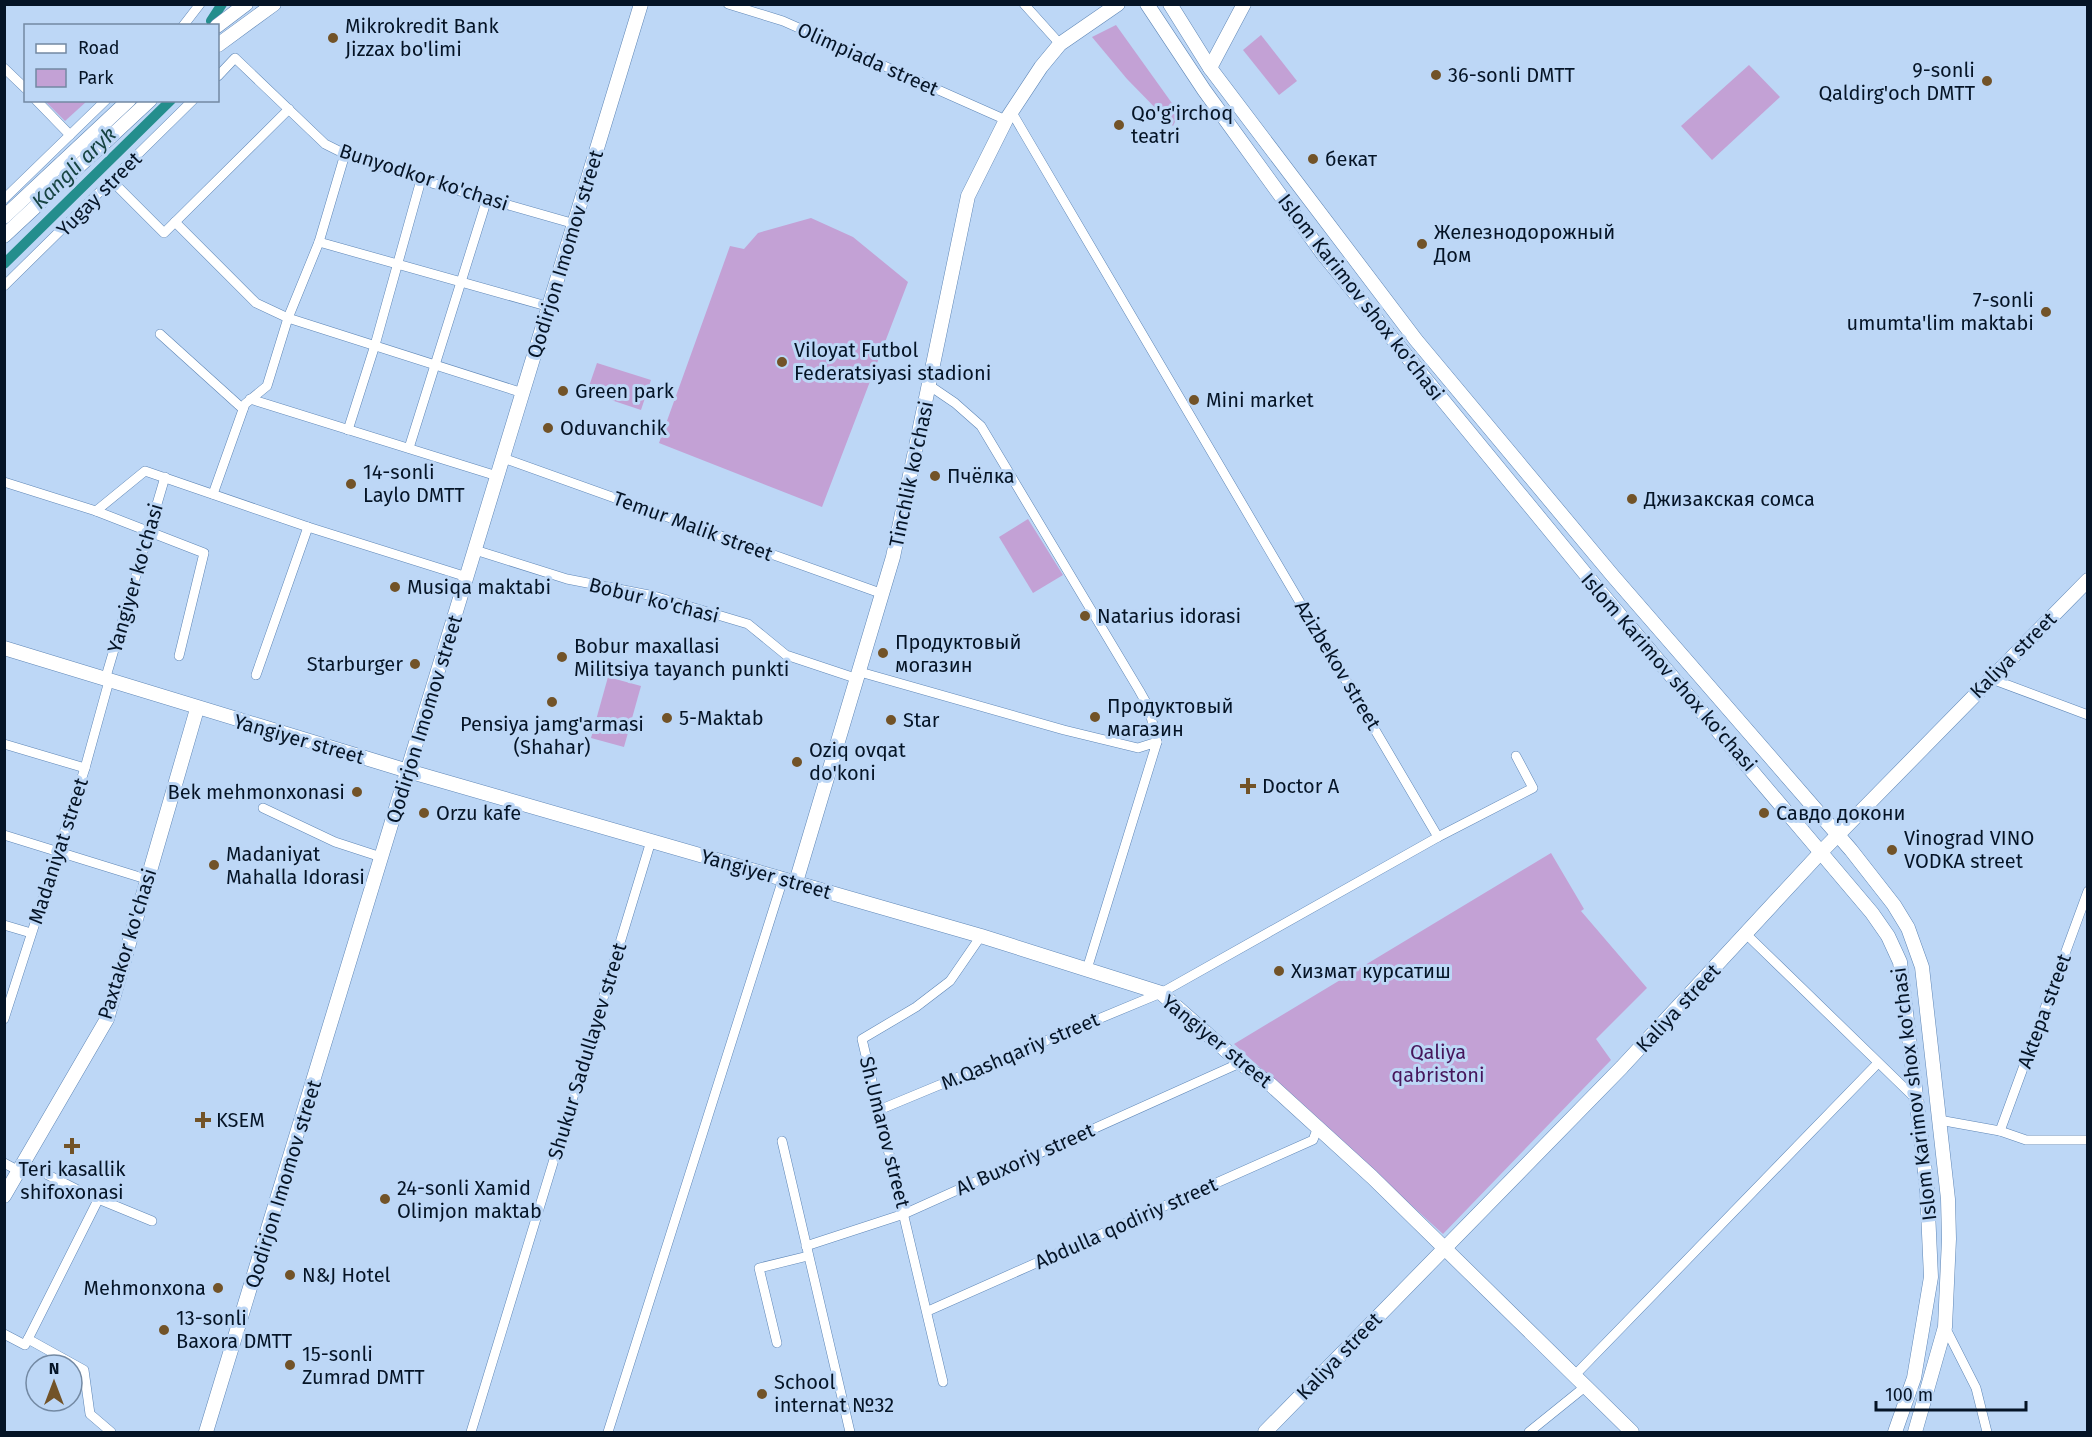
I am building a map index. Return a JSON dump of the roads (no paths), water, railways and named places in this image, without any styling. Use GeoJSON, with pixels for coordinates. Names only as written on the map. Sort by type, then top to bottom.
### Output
{"type":"FeatureCollection","features":[{"type":"Feature","properties":{"kind":"main road"},"geometry":{"type":"LineString","coordinates":[[219,24],[246,4]]}},
{"type":"Feature","properties":{"kind":"main road"},"geometry":{"type":"LineString","coordinates":[[219,44],[274,4]]}},
{"type":"Feature","properties":{"kind":"main road","name":"Qodirjon Imomov street"},"geometry":{"type":"LineString","coordinates":[[206,1432],[641,4]]}},
{"type":"Feature","properties":{"kind":"main road","name":"Tinchlik ko'chasi"},"geometry":{"type":"LineString","coordinates":[[789,881],[859,676],[894,557],[968,196],[1008,116],[1027,84],[1060,44],[1118,4]]}},
{"type":"Feature","properties":{"kind":"main road","name":"Islom Karimov shox ko'chasi"},"geometry":{"type":"LineString","coordinates":[[1147,4],[1204,90],[1323,254],[1595,586],[1822,851],[1872,913],[1895,948],[1900,962],[1927,1189],[1931,1277],[1914,1374],[1895,1432]]}},
{"type":"Feature","properties":{"kind":"main road","name":"Islom Karimov shox ko'chasi"},"geometry":{"type":"LineString","coordinates":[[1170,4],[1210,68],[1320,217],[1453,385],[1894,905],[1916,947],[1922,967],[1949,1229],[1945,1327],[1933,1378],[1915,1432]]}},
{"type":"Feature","properties":{"kind":"main road"},"geometry":{"type":"LineString","coordinates":[[1210,68],[1244,4]]}},
{"type":"Feature","properties":{"kind":"main road"},"geometry":{"type":"LineString","coordinates":[[4,217],[127,102]]}},
{"type":"Feature","properties":{"kind":"main road","name":"Yugay street"},"geometry":{"type":"LineString","coordinates":[[4,236],[148,102]]}},
{"type":"Feature","properties":{"kind":"main road"},"geometry":{"type":"LineString","coordinates":[[1438,394],[1446,396],[1452,390],[1453,385]]}},
{"type":"Feature","properties":{"kind":"main road","name":"Kaliya street"},"geometry":{"type":"LineString","coordinates":[[1265,1432],[1622,1067],[1822,851],[1989,678],[2088,580]]}},
{"type":"Feature","properties":{"kind":"main road","name":"Yangiyer street"},"geometry":{"type":"LineString","coordinates":[[4,648],[197,709],[981,936],[1161,993],[1240,1063],[1271,1085],[1318,1127],[1445,1247],[1632,1432]]}},
{"type":"Feature","properties":{"kind":"main road","name":"Paxtakor ko'chasi"},"geometry":{"type":"LineString","coordinates":[[4,1196],[107,1019],[197,709]]}},
{"type":"Feature","properties":{"kind":"main road"},"geometry":{"type":"LineString","coordinates":[[1914,1374],[1925,1371],[1933,1378]]}},
{"type":"Feature","properties":{"kind":"street"},"geometry":{"type":"LineString","coordinates":[[185,24],[200,4]]}},
{"type":"Feature","properties":{"kind":"street","name":"Olimpiada street"},"geometry":{"type":"LineString","coordinates":[[728,4],[783,21],[1008,116]]}},
{"type":"Feature","properties":{"kind":"street"},"geometry":{"type":"LineString","coordinates":[[1024,4],[1060,44]]}},
{"type":"Feature","properties":{"kind":"street","name":"Bunyodkor ko'chasi"},"geometry":{"type":"LineString","coordinates":[[219,75],[236,58],[325,144],[345,154],[421,180],[574,224]]}},
{"type":"Feature","properties":{"kind":"street"},"geometry":{"type":"LineString","coordinates":[[4,68],[24,87]]}},
{"type":"Feature","properties":{"kind":"street"},"geometry":{"type":"LineString","coordinates":[[38,102],[70,135]]}},
{"type":"Feature","properties":{"kind":"street"},"geometry":{"type":"LineString","coordinates":[[4,199],[104,102]]}},
{"type":"Feature","properties":{"kind":"street","name":"Yugay street"},"geometry":{"type":"LineString","coordinates":[[4,286],[191,102]]}},
{"type":"Feature","properties":{"kind":"street"},"geometry":{"type":"LineString","coordinates":[[112,182],[164,233],[290,109]]}},
{"type":"Feature","properties":{"kind":"street","name":"Azizbekov street"},"geometry":{"type":"LineString","coordinates":[[1008,116],[1076,219],[1438,837]]}},
{"type":"Feature","properties":{"kind":"street"},"geometry":{"type":"LineString","coordinates":[[213,494],[243,409],[250,399],[267,386],[288,318],[319,242],[345,154]]}},
{"type":"Feature","properties":{"kind":"street"},"geometry":{"type":"LineString","coordinates":[[348,430],[375,345],[421,180]]}},
{"type":"Feature","properties":{"kind":"street"},"geometry":{"type":"LineString","coordinates":[[409,448],[488,199]]}},
{"type":"Feature","properties":{"kind":"street"},"geometry":{"type":"LineString","coordinates":[[176,222],[256,303],[288,318],[435,363],[523,393]]}},
{"type":"Feature","properties":{"kind":"street"},"geometry":{"type":"LineString","coordinates":[[319,242],[550,307]]}},
{"type":"Feature","properties":{"kind":"street"},"geometry":{"type":"LineString","coordinates":[[160,334],[243,409]]}},
{"type":"Feature","properties":{"kind":"street"},"geometry":{"type":"LineString","coordinates":[[930,386],[955,403],[981,426],[1144,699],[1158,742],[1087,969]]}},
{"type":"Feature","properties":{"kind":"street"},"geometry":{"type":"LineString","coordinates":[[250,399],[497,476]]}},
{"type":"Feature","properties":{"kind":"street","name":"Temur Malik street"},"geometry":{"type":"LineString","coordinates":[[503,458],[883,594]]}},
{"type":"Feature","properties":{"kind":"street"},"geometry":{"type":"LineString","coordinates":[[96,511],[145,471],[308,527],[467,576]]}},
{"type":"Feature","properties":{"kind":"street","name":"Yangiyer ko'chasi"},"geometry":{"type":"LineString","coordinates":[[107,680],[165,477]]}},
{"type":"Feature","properties":{"kind":"street"},"geometry":{"type":"LineString","coordinates":[[4,482],[96,511],[204,553],[179,656]]}},
{"type":"Feature","properties":{"kind":"street"},"geometry":{"type":"LineString","coordinates":[[256,675],[308,527]]}},
{"type":"Feature","properties":{"kind":"street","name":"Bobur ko'chasi"},"geometry":{"type":"LineString","coordinates":[[475,550],[567,579],[654,596],[748,624],[786,655],[859,676]]}},
{"type":"Feature","properties":{"kind":"street"},"geometry":{"type":"LineString","coordinates":[[859,676],[1138,748],[1158,742]]}},
{"type":"Feature","properties":{"kind":"street"},"geometry":{"type":"LineString","coordinates":[[1989,678],[2088,715]]}},
{"type":"Feature","properties":{"kind":"street","name":"Madaniyat street"},"geometry":{"type":"LineString","coordinates":[[4,1019],[85,768],[107,680]]}},
{"type":"Feature","properties":{"kind":"street"},"geometry":{"type":"LineString","coordinates":[[4,744],[85,768]]}},
{"type":"Feature","properties":{"kind":"street"},"geometry":{"type":"LineString","coordinates":[[1161,993],[1438,837],[1533,788],[1516,756]]}},
{"type":"Feature","properties":{"kind":"street"},"geometry":{"type":"LineString","coordinates":[[263,808],[335,842],[381,857]]}},
{"type":"Feature","properties":{"kind":"street"},"geometry":{"type":"LineString","coordinates":[[4,835],[146,879]]}},
{"type":"Feature","properties":{"kind":"street","name":"Shukur Sadullayev street"},"geometry":{"type":"LineString","coordinates":[[471,1432],[651,841]]}},
{"type":"Feature","properties":{"kind":"street"},"geometry":{"type":"LineString","coordinates":[[608,1432],[789,881]]}},
{"type":"Feature","properties":{"kind":"street","name":"Aktepa street"},"geometry":{"type":"LineString","coordinates":[[2000,1131],[2088,891]]}},
{"type":"Feature","properties":{"kind":"street"},"geometry":{"type":"LineString","coordinates":[[4,925],[31,933]]}},
{"type":"Feature","properties":{"kind":"street"},"geometry":{"type":"LineString","coordinates":[[1746,934],[1917,1100]]}},
{"type":"Feature","properties":{"kind":"street","name":"Sh.Umarov street"},"geometry":{"type":"LineString","coordinates":[[944,1382],[862,1039],[916,1006],[950,981],[981,936]]}},
{"type":"Feature","properties":{"kind":"street","name":"M.Qashqariy street"},"geometry":{"type":"LineString","coordinates":[[879,1110],[1161,993]]}},
{"type":"Feature","properties":{"kind":"street","name":"Al Buxoriy street"},"geometry":{"type":"LineString","coordinates":[[777,1342],[759,1268],[904,1214],[1240,1063]]}},
{"type":"Feature","properties":{"kind":"street"},"geometry":{"type":"LineString","coordinates":[[1575,1376],[1878,1063]]}},
{"type":"Feature","properties":{"kind":"street"},"geometry":{"type":"LineString","coordinates":[[1939,1120],[2000,1131],[2026,1140],[2088,1140]]}},
{"type":"Feature","properties":{"kind":"street","name":"Abdulla qodiriy street"},"geometry":{"type":"LineString","coordinates":[[928,1311],[1312,1140],[1318,1127]]}},
{"type":"Feature","properties":{"kind":"street"},"geometry":{"type":"LineString","coordinates":[[782,1141],[850,1432]]}},
{"type":"Feature","properties":{"kind":"street"},"geometry":{"type":"LineString","coordinates":[[4,1163],[21,1167],[152,1221]]}},
{"type":"Feature","properties":{"kind":"street"},"geometry":{"type":"LineString","coordinates":[[4,1334],[25,1345],[98,1200],[96,1198]]}},
{"type":"Feature","properties":{"kind":"street"},"geometry":{"type":"LineString","coordinates":[[1945,1327],[1976,1388],[1987,1432]]}},
{"type":"Feature","properties":{"kind":"street"},"geometry":{"type":"LineString","coordinates":[[28,1339],[84,1370],[90,1414],[111,1432]]}},
{"type":"Feature","properties":{"kind":"street"},"geometry":{"type":"LineString","coordinates":[[1529,1432],[1586,1386]]}},
{"type":"Feature","properties":{"kind":"waterway","name":"Kangli aryk"},"geometry":{"type":"LineString","coordinates":[[211,21],[222,4]]}},
{"type":"Feature","properties":{"kind":"waterway","name":"Kangli aryk"},"geometry":{"type":"LineString","coordinates":[[4,264],[169,102]]}},
{"type":"Feature","properties":{"kind":"place","name":"Mikrokredit Bank Jizzax bo'limi"},"geometry":{"type":"Point","coordinates":[333,38]}},
{"type":"Feature","properties":{"kind":"place","name":"36-sonli DMTT"},"geometry":{"type":"Point","coordinates":[1436,75]}},
{"type":"Feature","properties":{"kind":"place","name":"9-sonli Qaldirg'och DMTT"},"geometry":{"type":"Point","coordinates":[1987,81]}},
{"type":"Feature","properties":{"kind":"place","name":"Qo'g'irchoq teatri"},"geometry":{"type":"Point","coordinates":[1119,125]}},
{"type":"Feature","properties":{"kind":"place","name":"бекат"},"geometry":{"type":"Point","coordinates":[1313,159]}},
{"type":"Feature","properties":{"kind":"place","name":"Железнодорожный Дом"},"geometry":{"type":"Point","coordinates":[1422,244]}},
{"type":"Feature","properties":{"kind":"place","name":"7-sonli umumta'lim maktabi"},"geometry":{"type":"Point","coordinates":[2046,312]}},
{"type":"Feature","properties":{"kind":"place","name":"Viloyat Futbol Federatsiyasi stadioni"},"geometry":{"type":"Point","coordinates":[782,362]}},
{"type":"Feature","properties":{"kind":"place","name":"Green park"},"geometry":{"type":"Point","coordinates":[563,391]}},
{"type":"Feature","properties":{"kind":"place","name":"Mini market"},"geometry":{"type":"Point","coordinates":[1194,400]}},
{"type":"Feature","properties":{"kind":"place","name":"Oduvanchik"},"geometry":{"type":"Point","coordinates":[548,428]}},
{"type":"Feature","properties":{"kind":"place","name":"Пчёлка"},"geometry":{"type":"Point","coordinates":[935,476]}},
{"type":"Feature","properties":{"kind":"place","name":"14-sonli Laylo DMTT"},"geometry":{"type":"Point","coordinates":[351,484]}},
{"type":"Feature","properties":{"kind":"place","name":"Джизакская сомса"},"geometry":{"type":"Point","coordinates":[1632,499]}},
{"type":"Feature","properties":{"kind":"place","name":"Musiqa maktabi"},"geometry":{"type":"Point","coordinates":[395,587]}},
{"type":"Feature","properties":{"kind":"place","name":"Natarius idorasi"},"geometry":{"type":"Point","coordinates":[1085,616]}},
{"type":"Feature","properties":{"kind":"place","name":"Продуктовый могазин"},"geometry":{"type":"Point","coordinates":[883,653]}},
{"type":"Feature","properties":{"kind":"place","name":"Bobur maxallasi Militsiya tayanch punkti"},"geometry":{"type":"Point","coordinates":[562,657]}},
{"type":"Feature","properties":{"kind":"place","name":"Starburger"},"geometry":{"type":"Point","coordinates":[415,664]}},
{"type":"Feature","properties":{"kind":"place","name":"Pensiya jamg'armasi (Shahar)"},"geometry":{"type":"Point","coordinates":[552,702]}},
{"type":"Feature","properties":{"kind":"place","name":"Продуктовый магазин"},"geometry":{"type":"Point","coordinates":[1095,717]}},
{"type":"Feature","properties":{"kind":"place","name":"5-Maktab"},"geometry":{"type":"Point","coordinates":[667,718]}},
{"type":"Feature","properties":{"kind":"place","name":"Star"},"geometry":{"type":"Point","coordinates":[891,720]}},
{"type":"Feature","properties":{"kind":"place","name":"Oziq ovqat do'koni"},"geometry":{"type":"Point","coordinates":[797,762]}},
{"type":"Feature","properties":{"kind":"place","name":"Doctor A"},"geometry":{"type":"Point","coordinates":[1248,786]}},
{"type":"Feature","properties":{"kind":"place","name":"Bek mehmonxonasi"},"geometry":{"type":"Point","coordinates":[357,792]}},
{"type":"Feature","properties":{"kind":"place","name":"Orzu kafe"},"geometry":{"type":"Point","coordinates":[424,813]}},
{"type":"Feature","properties":{"kind":"place","name":"Савдо докони"},"geometry":{"type":"Point","coordinates":[1764,813]}},
{"type":"Feature","properties":{"kind":"place","name":"Vinograd VINO VODKA street"},"geometry":{"type":"Point","coordinates":[1892,850]}},
{"type":"Feature","properties":{"kind":"place","name":"Madaniyat Mahalla Idorasi"},"geometry":{"type":"Point","coordinates":[214,865]}},
{"type":"Feature","properties":{"kind":"place","name":"Хизмат курсатиш"},"geometry":{"type":"Point","coordinates":[1279,971]}},
{"type":"Feature","properties":{"kind":"place","name":"KSEM"},"geometry":{"type":"Point","coordinates":[203,1120]}},
{"type":"Feature","properties":{"kind":"place","name":"Teri kasallik shifoxonasi"},"geometry":{"type":"Point","coordinates":[72,1146]}},
{"type":"Feature","properties":{"kind":"place","name":"24-sonli Xamid Olimjon maktab"},"geometry":{"type":"Point","coordinates":[385,1199]}},
{"type":"Feature","properties":{"kind":"place","name":"N&J Hotel"},"geometry":{"type":"Point","coordinates":[290,1275]}},
{"type":"Feature","properties":{"kind":"place","name":"Mehmonxona"},"geometry":{"type":"Point","coordinates":[218,1288]}},
{"type":"Feature","properties":{"kind":"place","name":"13-sonli Baxora DMTT"},"geometry":{"type":"Point","coordinates":[164,1330]}},
{"type":"Feature","properties":{"kind":"place","name":"15-sonli Zumrad DMTT"},"geometry":{"type":"Point","coordinates":[290,1365]}},
{"type":"Feature","properties":{"kind":"place","name":"School internat №32"},"geometry":{"type":"Point","coordinates":[762,1394]}},
{"type":"Feature","properties":{"kind":"park label","name":"Qaliya qabristoni"},"geometry":{"type":"Point","coordinates":[1438,1064]}}]}
